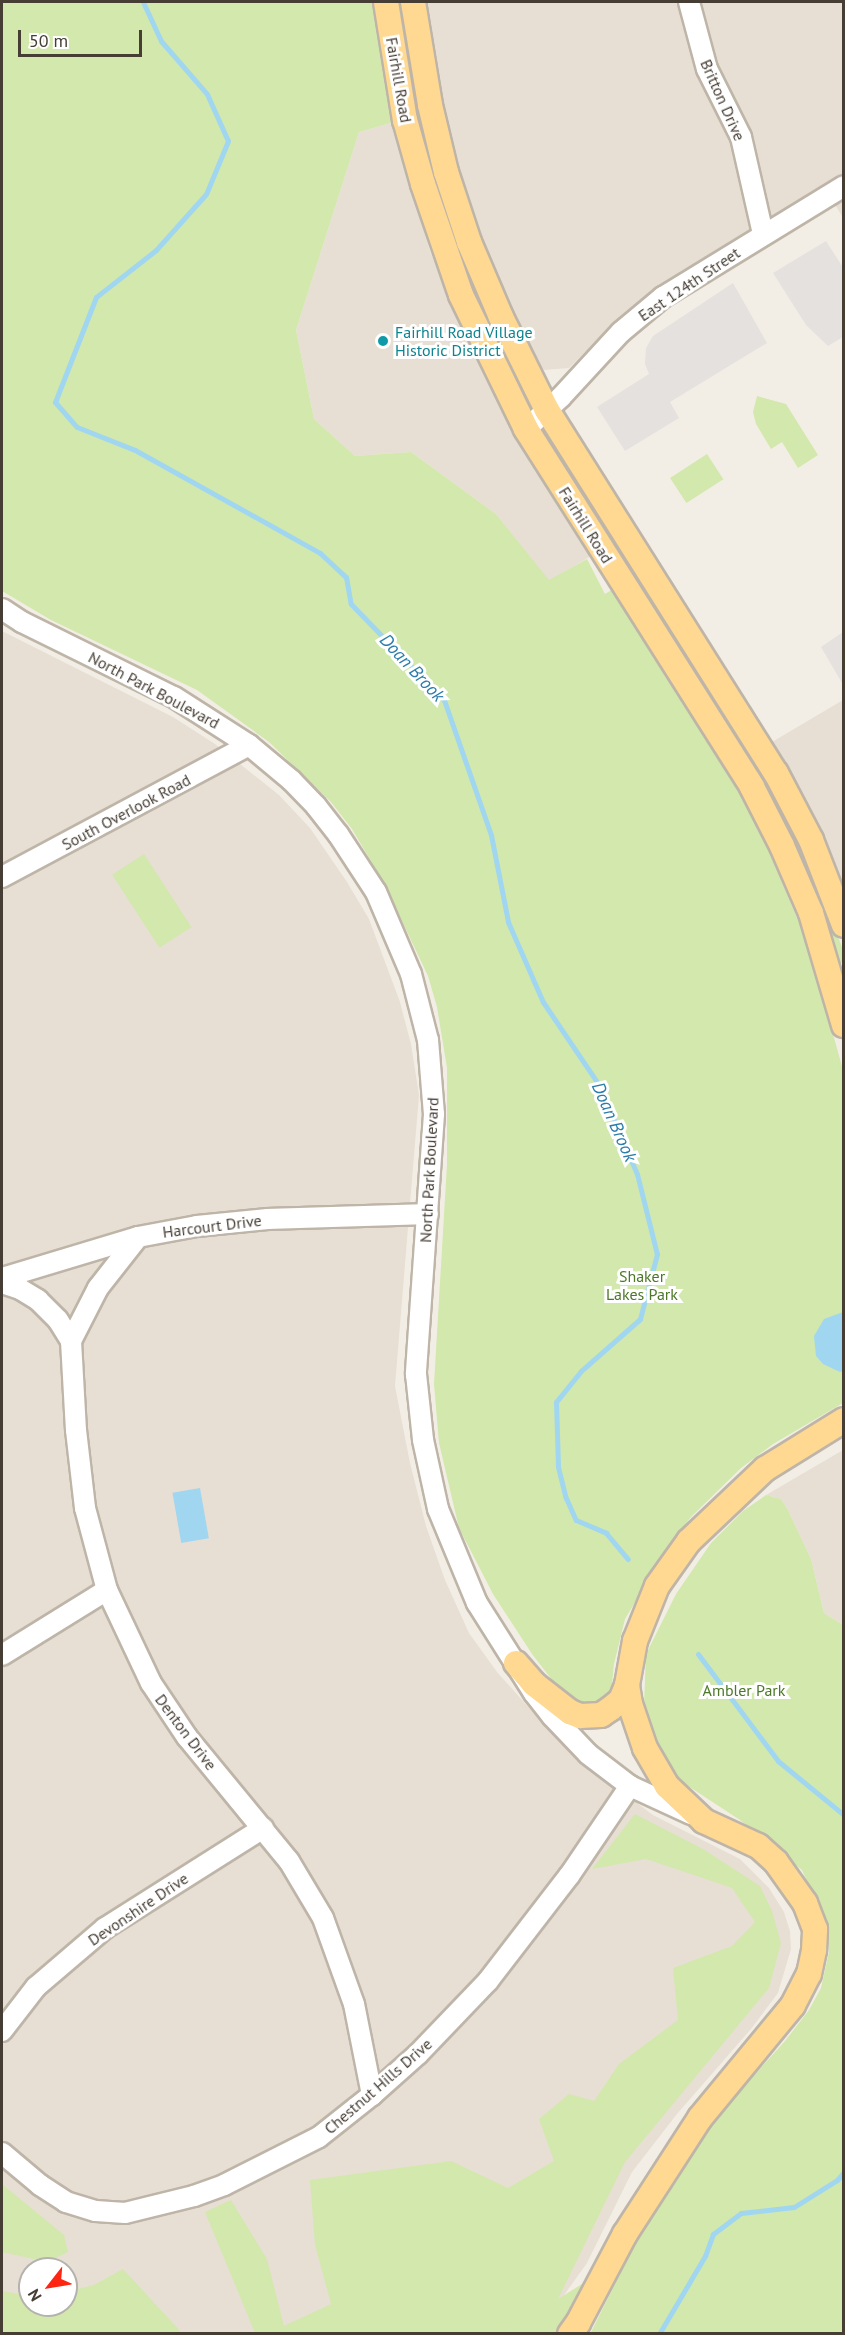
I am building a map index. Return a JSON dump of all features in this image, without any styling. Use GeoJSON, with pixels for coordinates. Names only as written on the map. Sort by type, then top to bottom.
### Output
{"type":"FeatureCollection","features":[{"type":"Feature","properties":{"kind":"main road","name":"Fairhill Road"},"geometry":{"type":"LineString","coordinates":[[386,2],[405,120],[445,252],[479,334],[526,429],[752,787],[782,846],[838,983],[843,1025]]}},
{"type":"Feature","properties":{"kind":"main road","name":"Fairhill Road"},"geometry":{"type":"LineString","coordinates":[[413,2],[430,105],[446,172],[469,242],[501,317],[547,410],[776,773],[811,840],[843,925]]}},
{"type":"Feature","properties":{"kind":"main road"},"geometry":{"type":"LineString","coordinates":[[445,252],[469,242]]}},
{"type":"Feature","properties":{"kind":"main road"},"geometry":{"type":"LineString","coordinates":[[752,787],[776,773]]}},
{"type":"Feature","properties":{"kind":"main road"},"geometry":{"type":"LineString","coordinates":[[516,1663],[534,1684],[570,1712],[580,1716],[601,1715],[621,1701],[627,1685],[635,1641],[646,1608],[678,1554],[765,1469],[843,1420]]}},
{"type":"Feature","properties":{"kind":"main road"},"geometry":{"type":"LineString","coordinates":[[570,2334],[625,2234],[700,2118],[793,2005],[808,1974],[815,1929],[805,1903],[792,1881],[758,1846],[704,1821],[667,1786],[645,1748],[627,1685]]}},
{"type":"Feature","properties":{"kind":"street","name":"Britton Drive"},"geometry":{"type":"LineString","coordinates":[[690,2],[707,69],[741,137],[764,234]]}},
{"type":"Feature","properties":{"kind":"street","name":"East 124th Street"},"geometry":{"type":"LineString","coordinates":[[526,429],[547,410],[600,352],[643,313],[687,281],[843,186]]}},
{"type":"Feature","properties":{"kind":"street","name":"North Park Boulevard"},"geometry":{"type":"LineString","coordinates":[[2,609],[22,622],[174,698],[249,745],[291,780],[338,834],[376,892],[400,944],[428,1040],[434,1114],[416,1374],[427,1463],[438,1509],[477,1603],[534,1693],[559,1724],[588,1755],[630,1786],[704,1821]]}},
{"type":"Feature","properties":{"kind":"street","name":"South Overlook Road"},"geometry":{"type":"LineString","coordinates":[[2,877],[249,745]]}},
{"type":"Feature","properties":{"kind":"street","name":"Harcourt Drive"},"geometry":{"type":"LineString","coordinates":[[2,1281],[138,1237],[197,1226],[268,1219],[428,1214]]}},
{"type":"Feature","properties":{"kind":"street"},"geometry":{"type":"LineString","coordinates":[[71,1341],[98,1288],[138,1237]]}},
{"type":"Feature","properties":{"kind":"street"},"geometry":{"type":"LineString","coordinates":[[2,1281],[38,1300],[58,1320],[71,1341]]}},
{"type":"Feature","properties":{"kind":"street","name":"Denton Drive"},"geometry":{"type":"LineString","coordinates":[[71,1341],[76,1430],[85,1508],[107,1590],[150,1683],[187,1737],[263,1828],[303,1883],[323,1918],[354,2004],[372,2095]]}},
{"type":"Feature","properties":{"kind":"street"},"geometry":{"type":"LineString","coordinates":[[2,1655],[107,1590]]}},
{"type":"Feature","properties":{"kind":"street","name":"Chestnut Hills Drive"},"geometry":{"type":"LineString","coordinates":[[2,2152],[40,2185],[66,2202],[96,2211],[125,2213],[194,2196],[262,2168],[319,2137],[372,2095],[418,2054],[488,1981],[569,1876],[630,1786]]}},
{"type":"Feature","properties":{"kind":"street","name":"Devonshire Drive"},"geometry":{"type":"LineString","coordinates":[[2,2031],[36,1987],[105,1928],[263,1828]]}},
{"type":"Feature","properties":{"kind":"shaded area"},"geometry":{"type":"Polygon","coordinates":[[[424,2],[843,2],[843,218],[824,186],[667,281],[626,311],[569,368],[544,370],[530,355],[483,248],[444,119],[424,2]]]}},
{"type":"Feature","properties":{"kind":"shaded area","name":"Fairhill Road Village Historic District"},"geometry":{"type":"Polygon","coordinates":[[[391,123],[430,251],[456,317],[501,409],[591,556],[549,581],[496,514],[411,452],[355,456],[314,419],[296,330],[359,132],[391,123]]]}},
{"type":"Feature","properties":{"kind":"shaded area"},"geometry":{"type":"Polygon","coordinates":[[[826,241],[844,269],[843,337],[828,346],[806,325],[773,273],[826,241]]]}},
{"type":"Feature","properties":{"kind":"shaded area"},"geometry":{"type":"Polygon","coordinates":[[[733,283],[767,343],[670,402],[679,418],[625,451],[597,407],[649,374],[645,364],[646,348],[653,336],[733,283]]]}},
{"type":"Feature","properties":{"kind":"shaded area"},"geometry":{"type":"Polygon","coordinates":[[[2,631],[173,717],[215,744],[279,795],[310,828],[347,882],[369,919],[400,1002],[411,1044],[419,1095],[395,1386],[410,1463],[426,1526],[445,1580],[469,1633],[497,1672],[549,1730],[589,1767],[653,1815],[740,1859],[769,1888],[784,1912],[790,1931],[791,1949],[778,1993],[751,2029],[677,2114],[632,2172],[587,2263],[537,2333],[2,2333],[2,631]]]}},
{"type":"Feature","properties":{"kind":"shaded area"},"geometry":{"type":"Polygon","coordinates":[[[843,632],[844,683],[842,683],[821,647],[843,632]]]}},
{"type":"Feature","properties":{"kind":"shaded area"},"geometry":{"type":"Polygon","coordinates":[[[843,700],[843,888],[772,742],[843,700]]]}},
{"type":"Feature","properties":{"kind":"shaded area"},"geometry":{"type":"Polygon","coordinates":[[[843,1450],[843,1625],[824,1613],[811,1559],[788,1510],[781,1499],[766,1495],[843,1450]]]}},
{"type":"Feature","properties":{"kind":"green space","name":"Shaker Lakes Park"},"geometry":{"type":"Polygon","coordinates":[[[2,2],[372,2],[391,123],[359,132],[296,330],[314,419],[355,456],[411,452],[496,514],[549,580],[587,559],[605,594],[613,589],[755,818],[808,944],[843,1070],[843,1403],[773,1444],[741,1468],[691,1517],[668,1547],[625,1619],[614,1664],[611,1694],[592,1711],[563,1694],[532,1654],[493,1594],[459,1528],[439,1443],[434,1384],[447,1164],[447,1068],[437,1007],[428,976],[385,885],[352,829],[331,802],[269,742],[197,690],[51,620],[2,591],[2,2]]]}},
{"type":"Feature","properties":{"kind":"green space"},"geometry":{"type":"Polygon","coordinates":[[[395,2],[404,2],[457,235],[449,238],[416,120],[395,2]]]}},
{"type":"Feature","properties":{"kind":"green space"},"geometry":{"type":"Polygon","coordinates":[[[463,255],[530,400],[522,398],[475,299],[460,257],[463,255]]]}},
{"type":"Feature","properties":{"kind":"green space"},"geometry":{"type":"Polygon","coordinates":[[[757,396],[786,404],[818,455],[798,468],[782,442],[771,449],[756,424],[753,412],[757,396]]]}},
{"type":"Feature","properties":{"kind":"green space"},"geometry":{"type":"Polygon","coordinates":[[[551,432],[761,768],[754,772],[544,436],[551,432]]]}},
{"type":"Feature","properties":{"kind":"green space"},"geometry":{"type":"Polygon","coordinates":[[[707,454],[723,479],[686,503],[670,478],[707,454]]]}},
{"type":"Feature","properties":{"kind":"green space"},"geometry":{"type":"Polygon","coordinates":[[[777,791],[805,847],[843,950],[843,962],[840,963],[810,880],[770,796],[777,791]]]}},
{"type":"Feature","properties":{"kind":"green space"},"geometry":{"type":"Polygon","coordinates":[[[144,854],[191,927],[160,948],[112,875],[144,854]]]}},
{"type":"Feature","properties":{"kind":"green space","name":"Ambler Park"},"geometry":{"type":"Polygon","coordinates":[[[766,1495],[781,1499],[788,1510],[811,1559],[824,1613],[843,1625],[843,2333],[590,2334],[670,2174],[809,2010],[821,1988],[829,1952],[826,1925],[802,1870],[740,1820],[682,1782],[657,1744],[644,1705],[646,1654],[676,1594],[711,1543],[743,1511],[766,1495]]]}},
{"type":"Feature","properties":{"kind":"green space"},"geometry":{"type":"Polygon","coordinates":[[[635,1814],[703,1849],[760,1886],[772,1911],[781,1943],[769,1988],[625,2162],[558,2299],[606,2269],[570,2333],[504,2333],[522,2321],[502,2334],[255,2333],[205,2212],[231,2200],[267,2259],[284,2326],[331,2304],[315,2245],[310,2180],[451,2161],[508,2188],[554,2161],[539,2119],[569,2094],[594,2101],[619,2064],[678,2020],[673,1968],[732,1946],[755,1922],[732,1888],[646,1859],[592,1869],[635,1814]]]}},
{"type":"Feature","properties":{"kind":"green space"},"geometry":{"type":"Polygon","coordinates":[[[2,2184],[64,2235],[68,2252],[58,2257],[24,2257],[2,2252],[2,2184]]]}},
{"type":"Feature","properties":{"kind":"green space"},"geometry":{"type":"Polygon","coordinates":[[[123,2269],[182,2333],[7,2334],[2,2330],[2,2291],[18,2294],[18,2317],[78,2317],[78,2289],[94,2285],[123,2269]]]}},
{"type":"Feature","properties":{"kind":"water"},"geometry":{"type":"Polygon","coordinates":[[[843,1312],[843,1371],[840,1372],[823,1364],[816,1356],[814,1336],[824,1319],[843,1312]]]}},
{"type":"Feature","properties":{"kind":"water"},"geometry":{"type":"Polygon","coordinates":[[[200,1488],[209,1538],[181,1543],[172,1493],[200,1488]]]}},
{"type":"Feature","properties":{"kind":"waterway","name":"Doan Brook"},"geometry":{"type":"LineString","coordinates":[[143,2],[161,41],[207,94],[228,141],[206,194],[156,250],[96,297],[55,402],[77,427],[135,450],[320,553],[346,577],[351,604],[444,700],[491,835],[508,922],[543,1002],[599,1085],[637,1174],[657,1254],[640,1319],[581,1371],[556,1402],[558,1467],[566,1498],[576,1520],[606,1533],[628,1559]]}},
{"type":"Feature","properties":{"kind":"waterway"},"geometry":{"type":"LineString","coordinates":[[698,1654],[778,1761],[844,1815]]}},
{"type":"Feature","properties":{"kind":"waterway","name":"Doan Brook"},"geometry":{"type":"LineString","coordinates":[[659,2334],[705,2256],[713,2234],[741,2213],[794,2207],[837,2180],[844,2172]]}},
{"type":"Feature","properties":{"kind":"place","name":"Fairhill Road Village Historic District"},"geometry":{"type":"Point","coordinates":[383,341]}}]}
